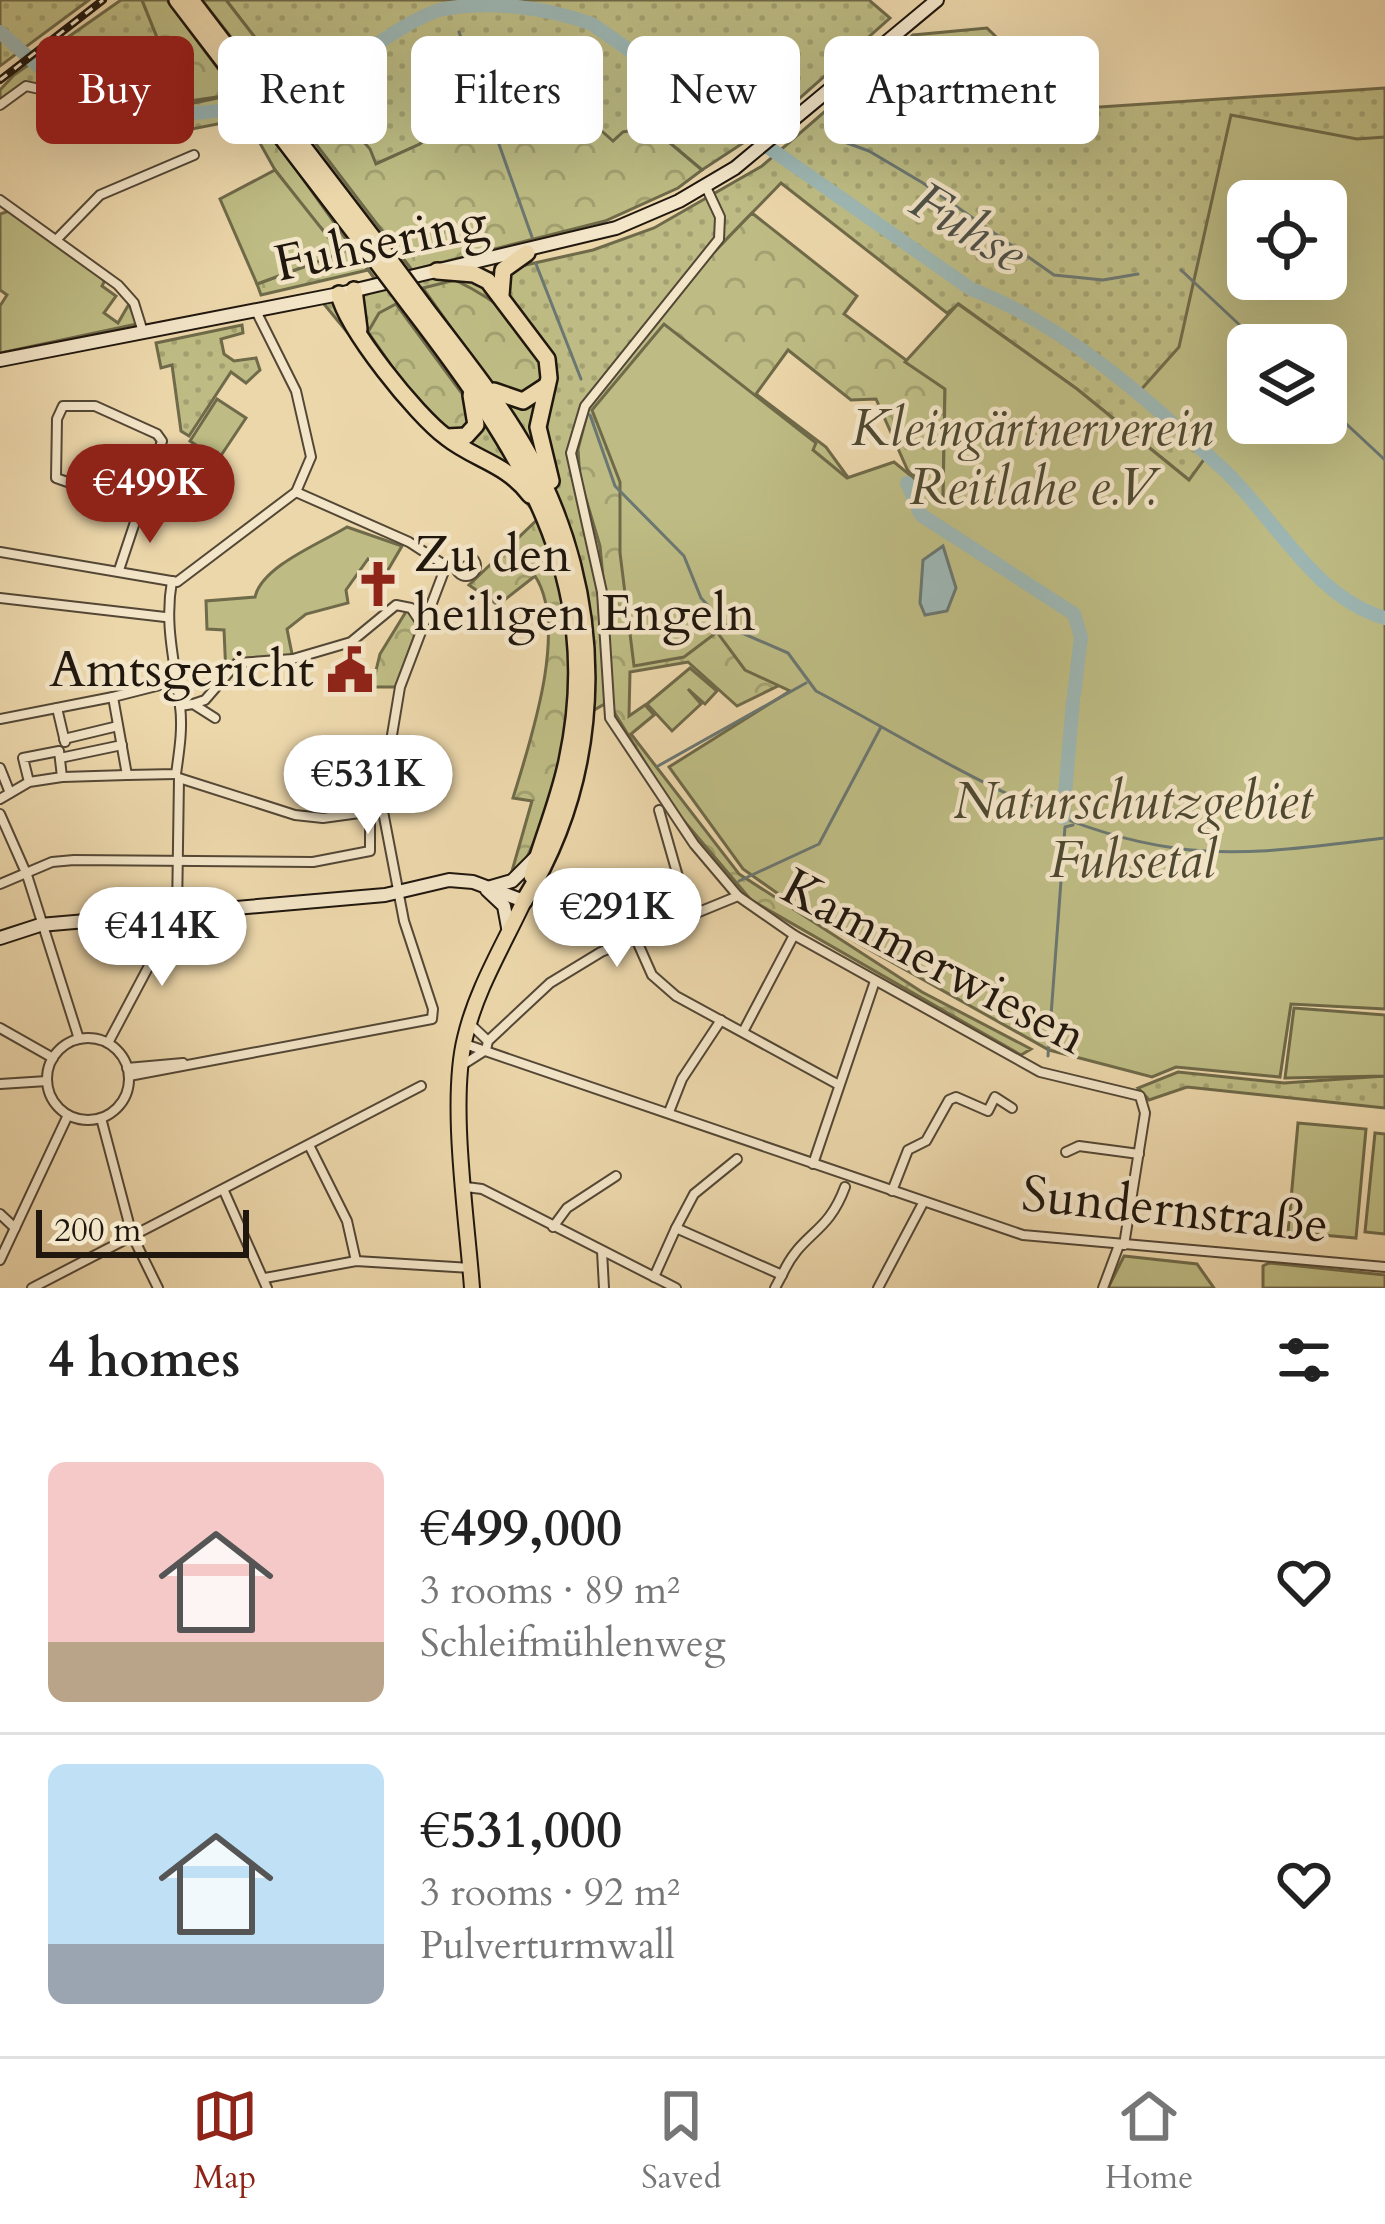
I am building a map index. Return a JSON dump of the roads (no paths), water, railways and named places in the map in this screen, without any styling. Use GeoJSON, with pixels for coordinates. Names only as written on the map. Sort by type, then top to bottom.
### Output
{"type":"FeatureCollection","features":[{"type":"Feature","properties":{"kind":"highway"},"geometry":{"type":"LineString","coordinates":[[177,0],[218,47]]}},
{"type":"Feature","properties":{"kind":"highway"},"geometry":{"type":"LineString","coordinates":[[191,0],[218,41]]}},
{"type":"Feature","properties":{"kind":"highway"},"geometry":{"type":"LineString","coordinates":[[293,144],[472,378],[551,515],[586,629],[586,718],[560,828],[524,902]]}},
{"type":"Feature","properties":{"kind":"highway"},"geometry":{"type":"LineString","coordinates":[[496,287],[506,266],[527,253]]}},
{"type":"Feature","properties":{"kind":"highway"},"geometry":{"type":"LineString","coordinates":[[488,260],[496,287],[545,354],[549,377],[538,436],[574,624],[577,685],[568,759],[524,902]]}},
{"type":"Feature","properties":{"kind":"highway"},"geometry":{"type":"LineString","coordinates":[[437,271],[474,274],[496,287]]}},
{"type":"Feature","properties":{"kind":"highway"},"geometry":{"type":"LineString","coordinates":[[347,292],[359,332],[442,434],[504,467],[551,515]]}},
{"type":"Feature","properties":{"kind":"highway"},"geometry":{"type":"LineString","coordinates":[[472,378],[517,401],[538,394],[549,377]]}},
{"type":"Feature","properties":{"kind":"highway"},"geometry":{"type":"LineString","coordinates":[[442,434],[461,438],[476,425],[472,378]]}},
{"type":"Feature","properties":{"kind":"main road"},"geometry":{"type":"LineString","coordinates":[[472,1288],[460,1066],[470,1023],[524,902]]}},
{"type":"Feature","properties":{"kind":"street","name":"Fuhsering"},"geometry":{"type":"LineString","coordinates":[[0,360],[258,314],[616,228],[706,187],[759,150],[937,0]]}},
{"type":"Feature","properties":{"kind":"street"},"geometry":{"type":"LineString","coordinates":[[0,106],[26,86],[36,88]]}},
{"type":"Feature","properties":{"kind":"street"},"geometry":{"type":"LineString","coordinates":[[58,238],[100,195],[194,155]]}},
{"type":"Feature","properties":{"kind":"street","name":"Kammerwiesen"},"geometry":{"type":"LineString","coordinates":[[706,187],[720,217],[719,239],[584,406],[572,435],[575,471],[602,592],[610,718],[694,844],[739,896],[794,935],[1051,1077],[1136,1093],[1145,1113],[1138,1154]]}},
{"type":"Feature","properties":{"kind":"street"},"geometry":{"type":"LineString","coordinates":[[0,198],[130,297],[143,334]]}},
{"type":"Feature","properties":{"kind":"street"},"geometry":{"type":"LineString","coordinates":[[0,552],[172,581],[200,569],[296,492],[312,454],[296,392],[258,314]]}},
{"type":"Feature","properties":{"kind":"street"},"geometry":{"type":"LineString","coordinates":[[119,570],[158,454],[158,434],[89,405],[63,406],[57,419],[56,478],[139,507]]}},
{"type":"Feature","properties":{"kind":"street"},"geometry":{"type":"LineString","coordinates":[[128,1072],[432,1019],[381,810],[400,687],[448,564],[296,492]]}},
{"type":"Feature","properties":{"kind":"street"},"geometry":{"type":"LineString","coordinates":[[0,799],[29,782],[62,777],[176,774],[180,706],[165,617],[172,581]]}},
{"type":"Feature","properties":{"kind":"street"},"geometry":{"type":"LineString","coordinates":[[0,598],[165,617]]}},
{"type":"Feature","properties":{"kind":"street"},"geometry":{"type":"LineString","coordinates":[[180,706],[205,700],[237,663],[293,659],[351,642],[396,605],[411,608],[422,624]]}},
{"type":"Feature","properties":{"kind":"street"},"geometry":{"type":"LineString","coordinates":[[0,719],[176,681]]}},
{"type":"Feature","properties":{"kind":"street"},"geometry":{"type":"LineString","coordinates":[[113,698],[127,776]]}},
{"type":"Feature","properties":{"kind":"street"},"geometry":{"type":"LineString","coordinates":[[194,704],[215,718]]}},
{"type":"Feature","properties":{"kind":"street"},"geometry":{"type":"LineString","coordinates":[[58,708],[64,739],[62,777]]}},
{"type":"Feature","properties":{"kind":"street"},"geometry":{"type":"LineString","coordinates":[[64,739],[118,726]]}},
{"type":"Feature","properties":{"kind":"street"},"geometry":{"type":"LineString","coordinates":[[29,782],[23,758],[122,745]]}},
{"type":"Feature","properties":{"kind":"street"},"geometry":{"type":"LineString","coordinates":[[0,768],[10,793]]}},
{"type":"Feature","properties":{"kind":"street"},"geometry":{"type":"LineString","coordinates":[[108,1043],[177,914],[178,778],[296,815],[323,818],[381,810]]}},
{"type":"Feature","properties":{"kind":"street"},"geometry":{"type":"LineString","coordinates":[[659,810],[689,915]]}},
{"type":"Feature","properties":{"kind":"street"},"geometry":{"type":"LineString","coordinates":[[0,884],[52,862],[176,857],[313,862],[370,850],[370,812]]}},
{"type":"Feature","properties":{"kind":"street"},"geometry":{"type":"LineString","coordinates":[[0,814],[27,875],[79,1040]]}},
{"type":"Feature","properties":{"kind":"street"},"geometry":{"type":"LineString","coordinates":[[486,886],[512,881],[537,856]]}},
{"type":"Feature","properties":{"kind":"street"},"geometry":{"type":"LineString","coordinates":[[0,938],[40,925],[398,892],[449,880],[486,886],[524,902]]}},
{"type":"Feature","properties":{"kind":"street"},"geometry":{"type":"LineString","coordinates":[[486,886],[504,906],[509,933]]}},
{"type":"Feature","properties":{"kind":"street"},"geometry":{"type":"LineString","coordinates":[[460,1066],[550,983],[689,915],[739,896]]}},
{"type":"Feature","properties":{"kind":"street"},"geometry":{"type":"LineString","coordinates":[[744,1030],[794,935]]}},
{"type":"Feature","properties":{"kind":"street"},"geometry":{"type":"LineString","coordinates":[[637,939],[652,975],[676,996],[839,1085]]}},
{"type":"Feature","properties":{"kind":"street"},"geometry":{"type":"LineString","coordinates":[[813,1164],[875,981]]}},
{"type":"Feature","properties":{"kind":"street"},"geometry":{"type":"LineString","coordinates":[[669,1112],[682,1078],[721,1020]]}},
{"type":"Feature","properties":{"kind":"street"},"geometry":{"type":"LineString","coordinates":[[470,1023],[487,1045]]}},
{"type":"Feature","properties":{"kind":"street"},"geometry":{"type":"LineString","coordinates":[[0,1028],[53,1058]]}},
{"type":"Feature","properties":{"kind":"street"},"geometry":{"type":"LineString","coordinates":[[79,1040],[108,1043],[128,1072],[120,1105],[101,1118],[68,1115],[53,1100],[47,1081],[53,1058],[79,1040]]}},
{"type":"Feature","properties":{"kind":"street","name":"Sundernstraße"},"geometry":{"type":"LineString","coordinates":[[463,1044],[487,1045],[1023,1235],[1385,1267]]}},
{"type":"Feature","properties":{"kind":"street"},"geometry":{"type":"LineString","coordinates":[[0,1084],[47,1081]]}},
{"type":"Feature","properties":{"kind":"street"},"geometry":{"type":"LineString","coordinates":[[32,1288],[422,1086]]}},
{"type":"Feature","properties":{"kind":"street","name":"Sundernstraße"},"geometry":{"type":"LineString","coordinates":[[892,1192],[908,1150],[926,1141],[950,1100],[956,1097],[988,1111],[995,1097],[1012,1108]]}},
{"type":"Feature","properties":{"kind":"street"},"geometry":{"type":"LineString","coordinates":[[0,1260],[68,1115]]}},
{"type":"Feature","properties":{"kind":"street"},"geometry":{"type":"LineString","coordinates":[[101,1118],[132,1235],[158,1288]]}},
{"type":"Feature","properties":{"kind":"street"},"geometry":{"type":"LineString","coordinates":[[309,1145],[347,1221],[356,1262]]}},
{"type":"Feature","properties":{"kind":"street"},"geometry":{"type":"LineString","coordinates":[[1066,1152],[1078,1146],[1138,1154],[1122,1245],[1103,1288]]}},
{"type":"Feature","properties":{"kind":"street"},"geometry":{"type":"LineString","coordinates":[[654,1277],[694,1194],[737,1160]]}},
{"type":"Feature","properties":{"kind":"street"},"geometry":{"type":"LineString","coordinates":[[553,1227],[567,1208],[616,1176]]}},
{"type":"Feature","properties":{"kind":"street"},"geometry":{"type":"LineString","coordinates":[[466,1186],[482,1189],[676,1288]]}},
{"type":"Feature","properties":{"kind":"street"},"geometry":{"type":"LineString","coordinates":[[775,1288],[795,1247],[832,1222],[845,1187]]}},
{"type":"Feature","properties":{"kind":"street"},"geometry":{"type":"LineString","coordinates":[[224,1190],[266,1283],[356,1262],[471,1268]]}},
{"type":"Feature","properties":{"kind":"street"},"geometry":{"type":"LineString","coordinates":[[878,1288],[923,1203]]}},
{"type":"Feature","properties":{"kind":"street"},"geometry":{"type":"LineString","coordinates":[[0,1214],[15,1228]]}},
{"type":"Feature","properties":{"kind":"street"},"geometry":{"type":"LineString","coordinates":[[676,1228],[782,1275]]}},
{"type":"Feature","properties":{"kind":"street"},"geometry":{"type":"LineString","coordinates":[[602,1251],[604,1288]]}},
{"type":"Feature","properties":{"kind":"water"},"geometry":{"type":"Polygon","coordinates":[[[943,546],[956,588],[947,611],[925,615],[920,603],[923,560],[943,546]]]}},
{"type":"Feature","properties":{"kind":"waterway","name":"Fuhse"},"geometry":{"type":"LineString","coordinates":[[0,32],[54,80],[200,113],[252,103],[304,85],[439,10],[517,7],[592,24],[971,289],[1040,323],[1105,367],[1224,470],[1316,575],[1360,608],[1385,618]]}},
{"type":"Feature","properties":{"kind":"waterway"},"geometry":{"type":"LineString","coordinates":[[459,32],[532,237]]}},
{"type":"Feature","properties":{"kind":"waterway"},"geometry":{"type":"LineString","coordinates":[[850,144],[923,183],[1054,275],[1103,280],[1138,274]]}},
{"type":"Feature","properties":{"kind":"waterway"},"geometry":{"type":"LineString","coordinates":[[536,264],[581,379]]}},
{"type":"Feature","properties":{"kind":"waterway"},"geometry":{"type":"LineString","coordinates":[[1181,270],[1239,324]]}},
{"type":"Feature","properties":{"kind":"waterway"},"geometry":{"type":"LineString","coordinates":[[590,415],[615,486],[684,556],[701,598],[728,627],[788,653],[816,691],[945,762],[1081,825],[1175,848],[1253,851],[1385,838]]}},
{"type":"Feature","properties":{"kind":"waterway"},"geometry":{"type":"LineString","coordinates":[[1347,425],[1385,460]]}},
{"type":"Feature","properties":{"kind":"waterway"},"geometry":{"type":"LineString","coordinates":[[907,483],[921,515],[1074,614],[1081,637],[1074,695]]}},
{"type":"Feature","properties":{"kind":"waterway"},"geometry":{"type":"LineString","coordinates":[[658,766],[806,683]]}},
{"type":"Feature","properties":{"kind":"waterway"},"geometry":{"type":"LineString","coordinates":[[1063,818],[1073,701]]}},
{"type":"Feature","properties":{"kind":"waterway"},"geometry":{"type":"LineString","coordinates":[[739,881],[819,844],[881,727]]}},
{"type":"Feature","properties":{"kind":"waterway"},"geometry":{"type":"LineString","coordinates":[[1048,1056],[1065,827],[1073,825]]}},
{"type":"Feature","properties":{"kind":"railway"},"geometry":{"type":"LineString","coordinates":[[0,80],[103,0]]}},
{"type":"Feature","properties":{"kind":"place","name":"Zu den heiligen Engeln"},"geometry":{"type":"Point","coordinates":[378,584]}},
{"type":"Feature","properties":{"kind":"place","name":"Amtsgericht"},"geometry":{"type":"Point","coordinates":[350,670]}},
{"type":"Feature","properties":{"kind":"park label","name":"Kleingärtnerverein Reitlahe e.V."},"geometry":{"type":"Point","coordinates":[1032,458]}},
{"type":"Feature","properties":{"kind":"park label","name":"Naturschutzgebiet Fuhsetal"},"geometry":{"type":"Point","coordinates":[1133,831]}}]}
